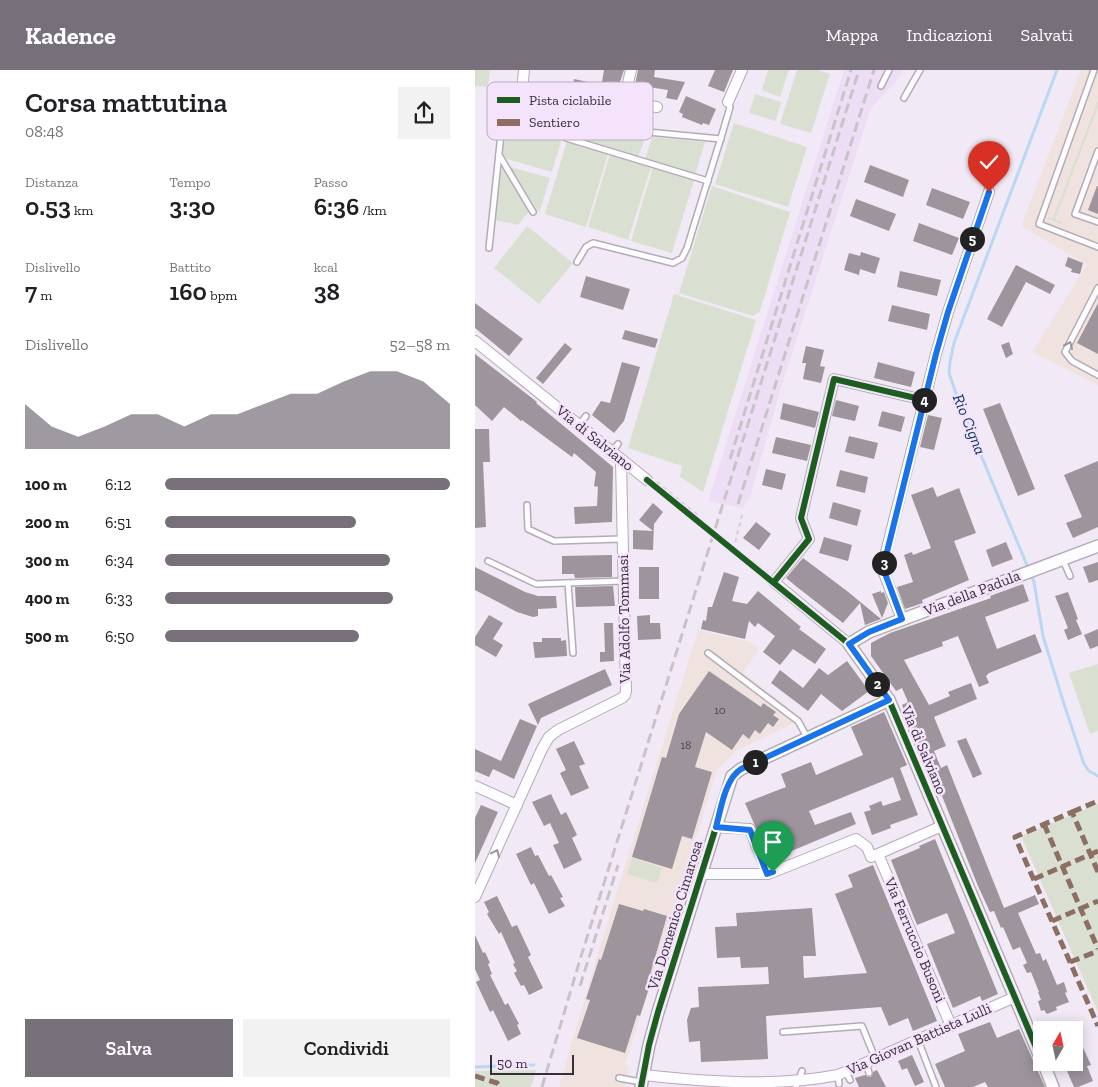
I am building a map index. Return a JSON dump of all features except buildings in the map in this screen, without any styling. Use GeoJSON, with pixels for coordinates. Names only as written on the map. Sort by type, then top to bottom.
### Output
{"type":"FeatureCollection","features":[{"type":"Feature","properties":{"kind":"street"},"geometry":{"type":"LineString","coordinates":[[729,102],[742,70]]}},
{"type":"Feature","properties":{"kind":"street"},"geometry":{"type":"LineString","coordinates":[[653,107],[657,107]]}},
{"type":"Feature","properties":{"kind":"street"},"geometry":{"type":"LineString","coordinates":[[902,619],[883,568],[924,400],[948,312],[989,192]]}},
{"type":"Feature","properties":{"kind":"street","name":"Via di Salviano"},"geometry":{"type":"LineString","coordinates":[[475,341],[579,425],[615,448],[649,479]]}},
{"type":"Feature","properties":{"kind":"street"},"geometry":{"type":"LineString","coordinates":[[773,582],[809,539],[801,518],[834,379],[924,400]]}},
{"type":"Feature","properties":{"kind":"street","name":"Via Adolfo Tommasi"},"geometry":{"type":"LineString","coordinates":[[475,897],[542,749],[553,733],[625,695],[627,691],[622,539],[628,460]]}},
{"type":"Feature","properties":{"kind":"street","name":"Via della Padula"},"geometry":{"type":"LineString","coordinates":[[849,644],[869,632],[902,619],[1098,546]]}},
{"type":"Feature","properties":{"kind":"street","name":"Via di Salviano"},"geometry":{"type":"LineString","coordinates":[[773,582],[849,644],[889,700],[1033,1039]]}},
{"type":"Feature","properties":{"kind":"street","name":"Via Domenico Cimarosa"},"geometry":{"type":"LineString","coordinates":[[642,1081],[649,1045],[704,874],[729,781],[741,769],[889,700]]}},
{"type":"Feature","properties":{"kind":"street"},"geometry":{"type":"LineString","coordinates":[[475,786],[517,804]]}},
{"type":"Feature","properties":{"kind":"street"},"geometry":{"type":"LineString","coordinates":[[704,874],[767,874],[856,838],[867,848],[871,857],[942,826]]}},
{"type":"Feature","properties":{"kind":"street"},"geometry":{"type":"LineString","coordinates":[[716,827],[750,830],[767,874]]}},
{"type":"Feature","properties":{"kind":"street","name":"Via Ferruccio Busoni"},"geometry":{"type":"LineString","coordinates":[[878,854],[951,1026]]}},
{"type":"Feature","properties":{"kind":"street","name":"Via Giovan Battista Lulli"},"geometry":{"type":"LineString","coordinates":[[642,1081],[704,1082],[746,1086],[821,1084],[843,1078],[917,1040],[1015,997]]}},
{"type":"Feature","properties":{"kind":"street"},"geometry":{"type":"LineString","coordinates":[[1047,1071],[1053,1087]]}},
{"type":"Feature","properties":{"kind":"lane"},"geometry":{"type":"LineString","coordinates":[[881,86],[889,70]]}},
{"type":"Feature","properties":{"kind":"lane"},"geometry":{"type":"LineString","coordinates":[[904,98],[920,70]]}},
{"type":"Feature","properties":{"kind":"lane"},"geometry":{"type":"LineString","coordinates":[[1094,70],[1039,224],[1098,247]]}},
{"type":"Feature","properties":{"kind":"lane"},"geometry":{"type":"LineString","coordinates":[[577,262],[586,247],[593,243],[673,263],[682,258],[687,248],[721,139],[730,108],[729,102]]}},
{"type":"Feature","properties":{"kind":"lane"},"geometry":{"type":"LineString","coordinates":[[653,133],[721,139]]}},
{"type":"Feature","properties":{"kind":"lane"},"geometry":{"type":"LineString","coordinates":[[489,248],[500,140]]}},
{"type":"Feature","properties":{"kind":"lane"},"geometry":{"type":"LineString","coordinates":[[572,140],[708,182]]}},
{"type":"Feature","properties":{"kind":"lane"},"geometry":{"type":"LineString","coordinates":[[1098,151],[1075,214],[1098,222]]}},
{"type":"Feature","properties":{"kind":"lane"},"geometry":{"type":"LineString","coordinates":[[498,155],[533,212]]}},
{"type":"Feature","properties":{"kind":"lane"},"geometry":{"type":"LineString","coordinates":[[1098,288],[1065,352],[1072,361],[1098,375]]}},
{"type":"Feature","properties":{"kind":"lane"},"geometry":{"type":"LineString","coordinates":[[579,425],[586,416]]}},
{"type":"Feature","properties":{"kind":"lane"},"geometry":{"type":"LineString","coordinates":[[527,505],[528,529],[554,542],[622,539]]}},
{"type":"Feature","properties":{"kind":"lane"},"geometry":{"type":"LineString","coordinates":[[1063,560],[1070,576]]}},
{"type":"Feature","properties":{"kind":"lane"},"geometry":{"type":"LineString","coordinates":[[488,561],[536,584],[624,581]]}},
{"type":"Feature","properties":{"kind":"lane"},"geometry":{"type":"LineString","coordinates":[[568,584],[573,652]]}},
{"type":"Feature","properties":{"kind":"lane"},"geometry":{"type":"LineString","coordinates":[[708,653],[798,721],[808,738]]}},
{"type":"Feature","properties":{"kind":"lane"},"geometry":{"type":"LineString","coordinates":[[783,1032],[862,1026],[870,1065]]}},
{"type":"Feature","properties":{"kind":"lane"},"geometry":{"type":"LineString","coordinates":[[917,1040],[936,1087]]}},
{"type":"Feature","properties":{"kind":"lane"},"geometry":{"type":"LineString","coordinates":[[796,1086],[802,1071]]}},
{"type":"Feature","properties":{"kind":"lane"},"geometry":{"type":"LineString","coordinates":[[619,1078],[642,1081]]}},
{"type":"Feature","properties":{"kind":"path"},"geometry":{"type":"LineString","coordinates":[[742,515],[734,547],[773,577],[773,582]]}},
{"type":"Feature","properties":{"kind":"path"},"geometry":{"type":"LineString","coordinates":[[726,544],[773,582]]}},
{"type":"Feature","properties":{"kind":"shaded area"},"geometry":{"type":"Polygon","coordinates":[[[844,70],[903,70],[896,82],[871,108],[781,388],[750,498],[743,508],[708,501],[844,70]]]}},
{"type":"Feature","properties":{"kind":"shaded area"},"geometry":{"type":"Polygon","coordinates":[[[1081,70],[1098,70],[1098,385],[1032,352],[1087,265],[1021,226],[1081,70]]]}},
{"type":"Feature","properties":{"kind":"shaded area"},"geometry":{"type":"Polygon","coordinates":[[[698,630],[750,642],[759,649],[743,672],[802,719],[736,751],[717,770],[625,1065],[629,1066],[625,1087],[559,1087],[597,956],[698,630]]]}},
{"type":"Feature","properties":{"kind":"green space"},"geometry":{"type":"Polygon","coordinates":[[[475,70],[490,70],[487,87],[475,86],[475,70]]]}},
{"type":"Feature","properties":{"kind":"green space"},"geometry":{"type":"Polygon","coordinates":[[[768,70],[789,70],[780,97],[762,90],[768,70]]]}},
{"type":"Feature","properties":{"kind":"green space"},"geometry":{"type":"Polygon","coordinates":[[[797,70],[818,70],[830,74],[811,133],[780,124],[797,70]]]}},
{"type":"Feature","properties":{"kind":"green space"},"geometry":{"type":"Polygon","coordinates":[[[755,94],[781,102],[776,121],[749,113],[755,94]]]}},
{"type":"Feature","properties":{"kind":"green space"},"geometry":{"type":"Polygon","coordinates":[[[1098,101],[1098,107],[1055,219],[1062,222],[1061,224],[1047,219],[1048,217],[1053,218],[1098,101]]]}},
{"type":"Feature","properties":{"kind":"green space"},"geometry":{"type":"Polygon","coordinates":[[[734,123],[807,147],[788,207],[715,184],[734,123]]]}},
{"type":"Feature","properties":{"kind":"green space"},"geometry":{"type":"Polygon","coordinates":[[[653,137],[705,142],[695,175],[645,160],[653,137]]]}},
{"type":"Feature","properties":{"kind":"green space"},"geometry":{"type":"Polygon","coordinates":[[[505,140],[561,140],[552,172],[507,159],[502,155],[505,140]]]}},
{"type":"Feature","properties":{"kind":"green space"},"geometry":{"type":"Polygon","coordinates":[[[579,140],[644,140],[638,157],[579,140]]]}},
{"type":"Feature","properties":{"kind":"green space"},"geometry":{"type":"Polygon","coordinates":[[[567,141],[608,154],[586,227],[545,214],[567,141]]]}},
{"type":"Feature","properties":{"kind":"green space"},"geometry":{"type":"Polygon","coordinates":[[[610,154],[651,167],[628,240],[588,227],[610,154]]]}},
{"type":"Feature","properties":{"kind":"green space"},"geometry":{"type":"Polygon","coordinates":[[[510,167],[550,178],[539,213],[510,167]]]}},
{"type":"Feature","properties":{"kind":"green space"},"geometry":{"type":"Polygon","coordinates":[[[653,167],[694,180],[672,253],[631,241],[653,167]]]}},
{"type":"Feature","properties":{"kind":"green space"},"geometry":{"type":"Polygon","coordinates":[[[502,168],[530,210],[518,225],[495,220],[502,168]]]}},
{"type":"Feature","properties":{"kind":"green space"},"geometry":{"type":"Polygon","coordinates":[[[712,186],[790,212],[760,311],[753,316],[679,293],[712,186]]]}},
{"type":"Feature","properties":{"kind":"green space"},"geometry":{"type":"Polygon","coordinates":[[[527,226],[573,263],[539,304],[494,268],[527,226]]]}},
{"type":"Feature","properties":{"kind":"green space"},"geometry":{"type":"Polygon","coordinates":[[[674,294],[756,320],[703,492],[680,477],[682,466],[628,448],[674,294]]]}},
{"type":"Feature","properties":{"kind":"green space"},"geometry":{"type":"Polygon","coordinates":[[[1098,664],[1098,731],[1090,734],[1069,673],[1098,664]]]}},
{"type":"Feature","properties":{"kind":"green space"},"geometry":{"type":"Polygon","coordinates":[[[1098,804],[1098,1012],[1021,836],[1098,804]]]}},
{"type":"Feature","properties":{"kind":"green space"},"geometry":{"type":"Polygon","coordinates":[[[632,858],[662,868],[657,883],[627,874],[632,858]]]}},
{"type":"Feature","properties":{"kind":"green space"},"geometry":{"type":"Polygon","coordinates":[[[536,1070],[531,1087],[475,1087],[475,1071],[536,1070]]]}},
{"type":"Feature","properties":{"kind":"waterway","name":"Rio Cigna"},"geometry":{"type":"LineString","coordinates":[[1057,70],[954,343],[949,373],[960,405],[1034,582],[1043,636],[1084,764],[1089,771],[1098,776]]}},
{"type":"Feature","properties":{"kind":"waterway"},"geometry":{"type":"LineString","coordinates":[[475,1067],[534,1065]]}},
{"type":"Feature","properties":{"kind":"railway"},"geometry":{"type":"LineString","coordinates":[[730,459],[851,70]]}},
{"type":"Feature","properties":{"kind":"railway"},"geometry":{"type":"LineString","coordinates":[[542,1087],[579,963],[859,70]]}},
{"type":"Feature","properties":{"kind":"railway"},"geometry":{"type":"LineString","coordinates":[[738,504],[874,70]]}},
{"type":"Feature","properties":{"kind":"railway"},"geometry":{"type":"LineString","coordinates":[[580,986],[618,865]]}},
{"type":"Feature","properties":{"kind":"marked path"},"geometry":{"type":"LineString","coordinates":[[1072,812],[1098,801]]}},
{"type":"Feature","properties":{"kind":"marked path"},"geometry":{"type":"LineString","coordinates":[[1098,872],[1072,812],[1015,837],[1098,1026]]}},
{"type":"Feature","properties":{"kind":"marked path"},"geometry":{"type":"LineString","coordinates":[[1044,824],[1098,949]]}},
{"type":"Feature","properties":{"kind":"marked path"},"geometry":{"type":"LineString","coordinates":[[1034,879],[1098,851]]}},
{"type":"Feature","properties":{"kind":"marked path"},"geometry":{"type":"LineString","coordinates":[[1052,921],[1098,901]]}},
{"type":"Feature","properties":{"kind":"marked path"},"geometry":{"type":"LineString","coordinates":[[1070,962],[1098,951]]}},
{"type":"Feature","properties":{"kind":"marked path"},"geometry":{"type":"LineString","coordinates":[[475,1076],[497,1083],[501,1087]]}},
{"type":"Feature","properties":{"kind":"cycle path"},"geometry":{"type":"LineString","coordinates":[[774,582],[809,539],[801,518],[834,379],[924,400]]}},
{"type":"Feature","properties":{"kind":"cycle path"},"geometry":{"type":"LineString","coordinates":[[647,480],[849,644],[889,700],[1033,1040]]}},
{"type":"Feature","properties":{"kind":"cycle path"},"geometry":{"type":"LineString","coordinates":[[641,1087],[658,1012],[732,776],[741,769],[889,700]]}},
{"type":"Feature","properties":{"kind":"route"},"geometry":{"type":"LineString","coordinates":[[773,872],[767,874],[750,830],[716,827],[729,781],[741,769],[889,700],[849,644],[869,632],[902,619],[883,568],[936,354],[948,312],[989,192]]}}]}
